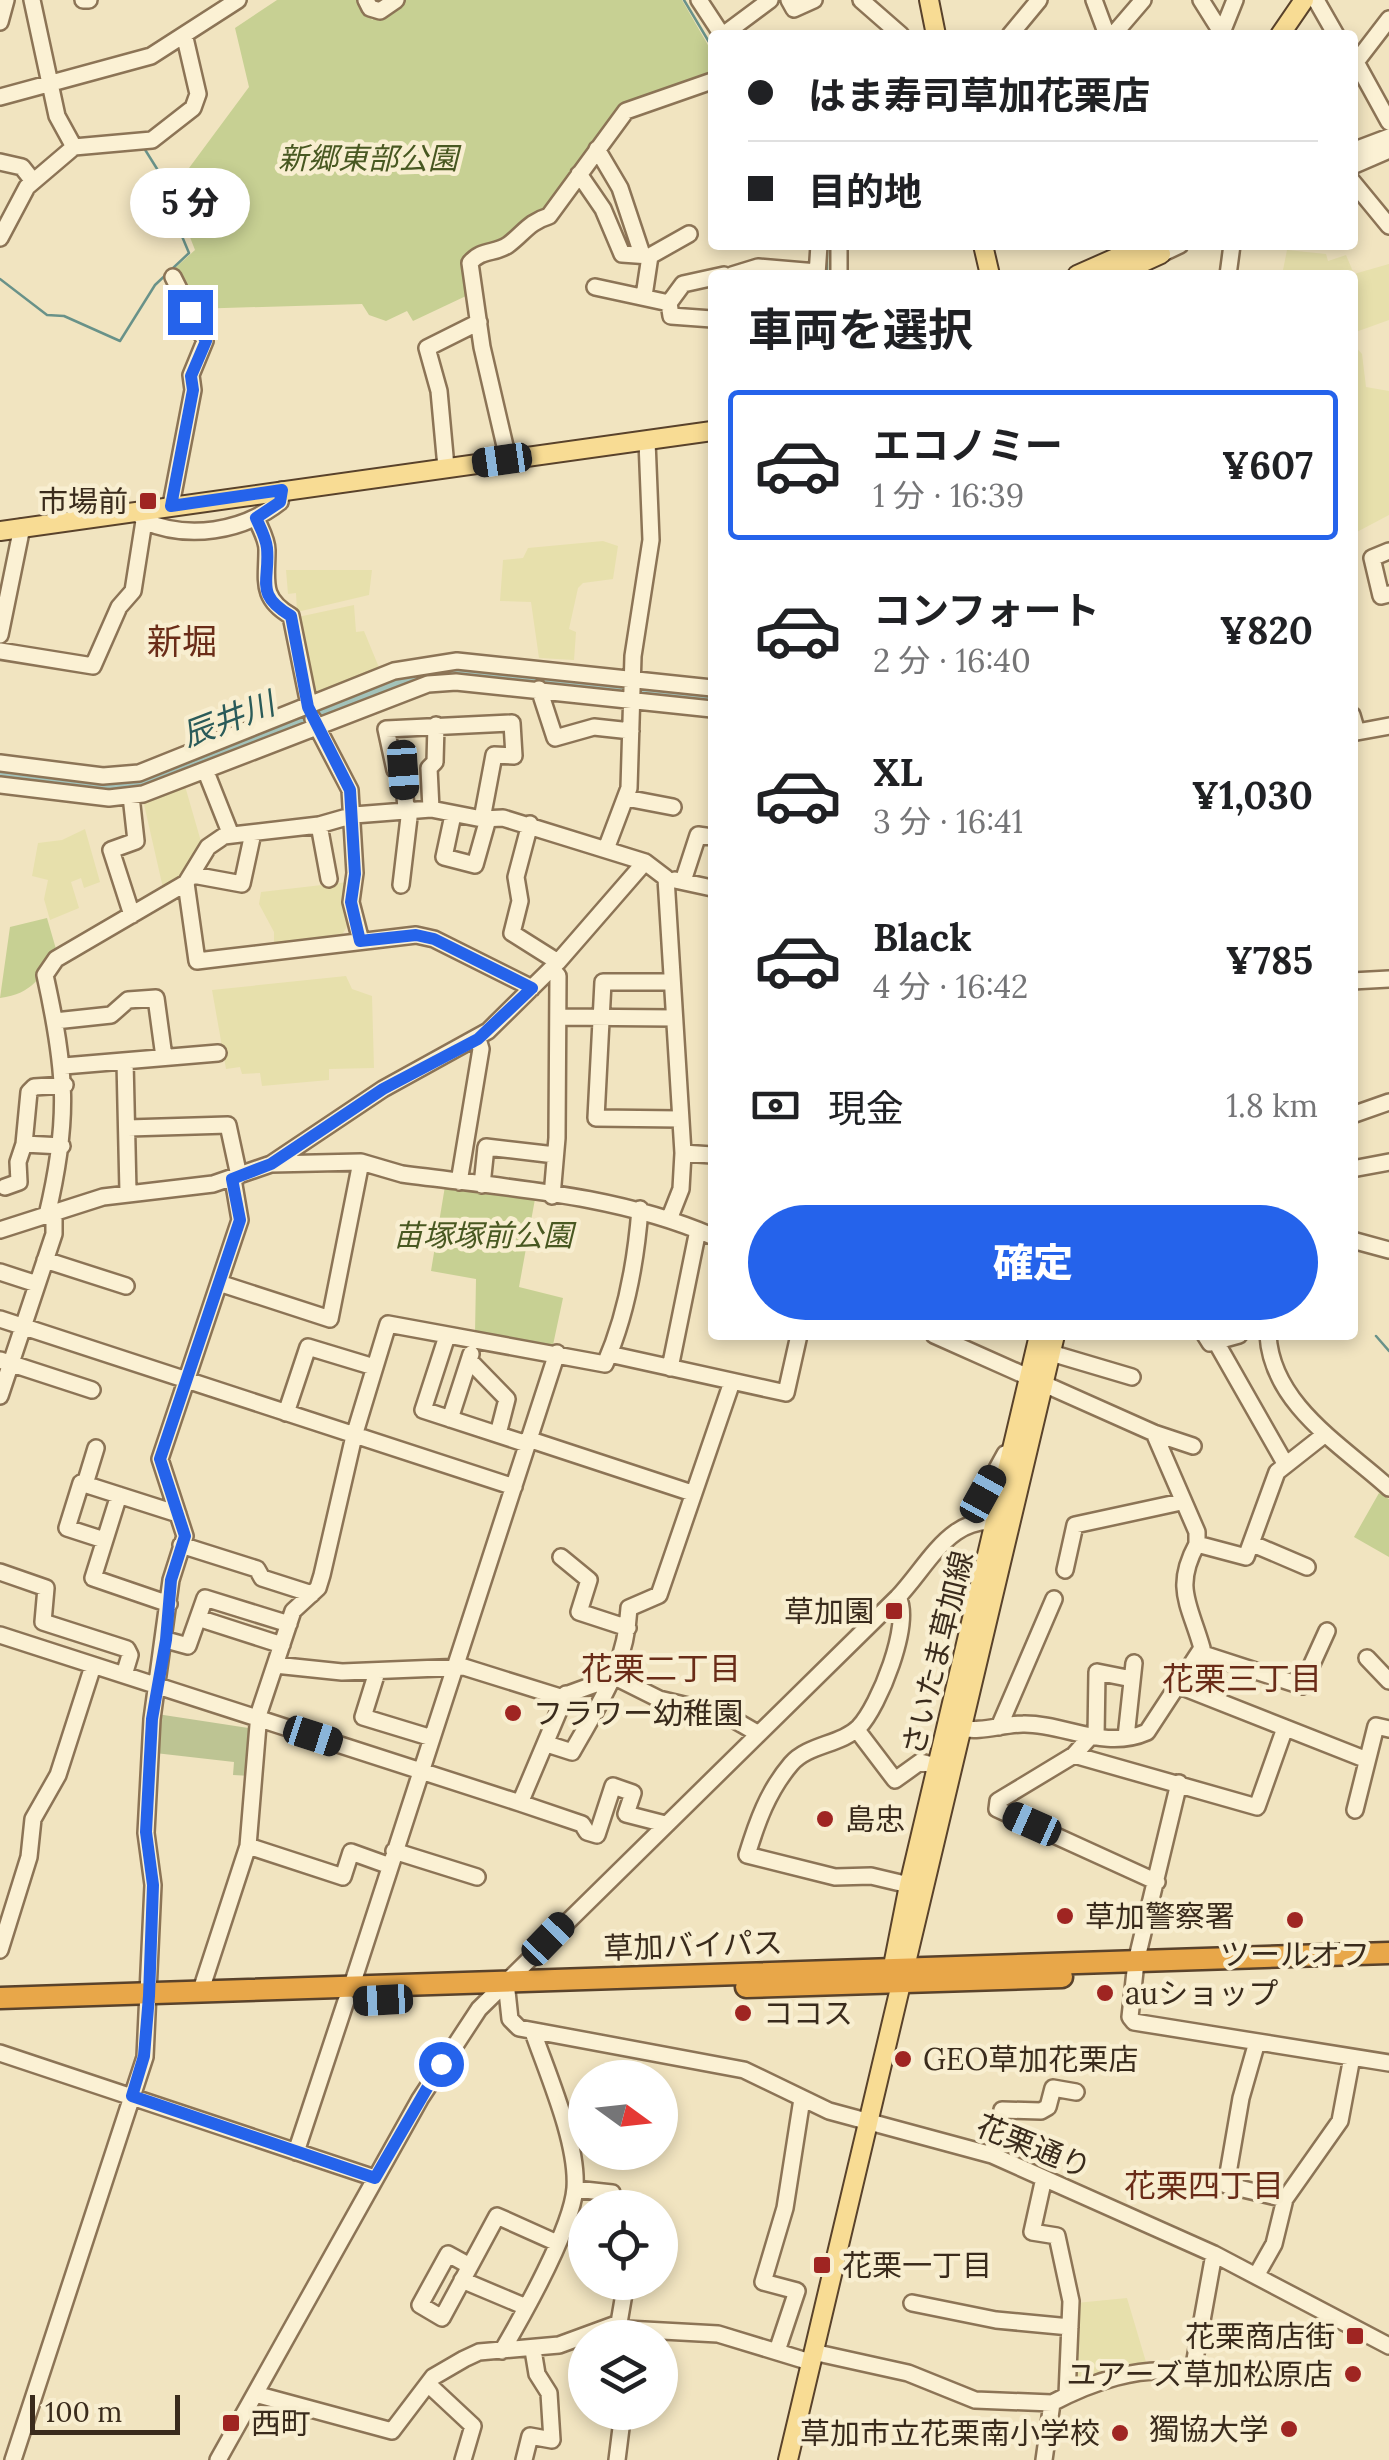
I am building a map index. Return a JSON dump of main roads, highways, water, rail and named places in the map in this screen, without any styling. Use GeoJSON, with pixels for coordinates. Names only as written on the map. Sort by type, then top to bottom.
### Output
{"type":"FeatureCollection","features":[{"type":"Feature","properties":{"kind":"highway","name":"草加バイパス"},"geometry":{"type":"LineString","coordinates":[[1137,1968],[1389,1953]]}},
{"type":"Feature","properties":{"kind":"highway","name":"草加バイパス"},"geometry":{"type":"LineString","coordinates":[[0,2011],[900,1972],[1389,1967]]}},
{"type":"Feature","properties":{"kind":"highway","name":"草加バイパス"},"geometry":{"type":"LineString","coordinates":[[0,1998],[148,2002],[200,1993],[348,1995]]}},
{"type":"Feature","properties":{"kind":"main road"},"geometry":{"type":"LineString","coordinates":[[929,0],[935,30]]}},
{"type":"Feature","properties":{"kind":"main road"},"geometry":{"type":"LineString","coordinates":[[1283,30],[1304,0]]}},
{"type":"Feature","properties":{"kind":"main road"},"geometry":{"type":"LineString","coordinates":[[1092,270],[1150,250]]}},
{"type":"Feature","properties":{"kind":"main road"},"geometry":{"type":"LineString","coordinates":[[1123,270],[1153,250]]}},
{"type":"Feature","properties":{"kind":"main road"},"geometry":{"type":"LineString","coordinates":[[0,530],[141,516],[171,506],[708,432]]}},
{"type":"Feature","properties":{"kind":"main road","name":"さいたま草加線"},"geometry":{"type":"LineString","coordinates":[[788,2460],[960,1728],[1036,1382],[1039,1340]]}},
{"type":"Feature","properties":{"kind":"main road","name":"さいたま草加線"},"geometry":{"type":"LineString","coordinates":[[900,1972],[910,1885],[937,1766],[1005,1523],[1013,1455],[1036,1382],[1053,1344]]}},
{"type":"Feature","properties":{"kind":"waterway"},"geometry":{"type":"LineString","coordinates":[[684,0],[708,40]]}},
{"type":"Feature","properties":{"kind":"waterway"},"geometry":{"type":"LineString","coordinates":[[193,38],[212,26]]}},
{"type":"Feature","properties":{"kind":"waterway"},"geometry":{"type":"LineString","coordinates":[[0,279],[47,315],[64,316],[120,341],[155,285],[189,253],[163,191],[169,188],[144,148]]}},
{"type":"Feature","properties":{"kind":"waterway"},"geometry":{"type":"LineString","coordinates":[[827,250],[827,270]]}},
{"type":"Feature","properties":{"kind":"waterway","name":"辰井川"},"geometry":{"type":"LineString","coordinates":[[0,773],[95,786],[146,783],[388,684],[455,671],[708,699]]}},
{"type":"Feature","properties":{"kind":"waterway"},"geometry":{"type":"LineString","coordinates":[[1376,1336],[1389,1351]]}},
{"type":"Feature","properties":{"kind":"place","name":"市場前"},"geometry":{"type":"Point","coordinates":[148,501]}},
{"type":"Feature","properties":{"kind":"place","name":"草加園"},"geometry":{"type":"Point","coordinates":[894,1611]}},
{"type":"Feature","properties":{"kind":"place","name":"フラワー幼稚園"},"geometry":{"type":"Point","coordinates":[513,1713]}},
{"type":"Feature","properties":{"kind":"place","name":"島忠"},"geometry":{"type":"Point","coordinates":[825,1819]}},
{"type":"Feature","properties":{"kind":"place","name":"草加警察署"},"geometry":{"type":"Point","coordinates":[1065,1916]}},
{"type":"Feature","properties":{"kind":"place","name":"ツールオフ"},"geometry":{"type":"Point","coordinates":[1295,1920]}},
{"type":"Feature","properties":{"kind":"place","name":"auショップ"},"geometry":{"type":"Point","coordinates":[1105,1993]}},
{"type":"Feature","properties":{"kind":"place","name":"ココス"},"geometry":{"type":"Point","coordinates":[743,2013]}},
{"type":"Feature","properties":{"kind":"place","name":"GEO草加花栗店"},"geometry":{"type":"Point","coordinates":[903,2059]}},
{"type":"Feature","properties":{"kind":"place","name":"花栗一丁目"},"geometry":{"type":"Point","coordinates":[822,2265]}},
{"type":"Feature","properties":{"kind":"place","name":"花栗商店街"},"geometry":{"type":"Point","coordinates":[1355,2336]}},
{"type":"Feature","properties":{"kind":"place","name":"ユアーズ草加松原店"},"geometry":{"type":"Point","coordinates":[1353,2374]}},
{"type":"Feature","properties":{"kind":"place","name":"西町"},"geometry":{"type":"Point","coordinates":[231,2423]}},
{"type":"Feature","properties":{"kind":"place","name":"獨協大学"},"geometry":{"type":"Point","coordinates":[1289,2429]}},
{"type":"Feature","properties":{"kind":"place","name":"草加市立花栗南小学校"},"geometry":{"type":"Point","coordinates":[1120,2433]}},
{"type":"Feature","properties":{"kind":"district","name":"新堀"},"geometry":{"type":"Point","coordinates":[182,641]}},
{"type":"Feature","properties":{"kind":"district","name":"花栗二丁目"},"geometry":{"type":"Point","coordinates":[661,1668]}},
{"type":"Feature","properties":{"kind":"district","name":"花栗三丁目"},"geometry":{"type":"Point","coordinates":[1242,1678]}},
{"type":"Feature","properties":{"kind":"district","name":"花栗四丁目"},"geometry":{"type":"Point","coordinates":[1204,2185]}},
{"type":"Feature","properties":{"kind":"park label","name":"新郷東部公園"},"geometry":{"type":"Point","coordinates":[368,158]}},
{"type":"Feature","properties":{"kind":"park label","name":"苗塚塚前公園"},"geometry":{"type":"Point","coordinates":[483,1235]}}]}
